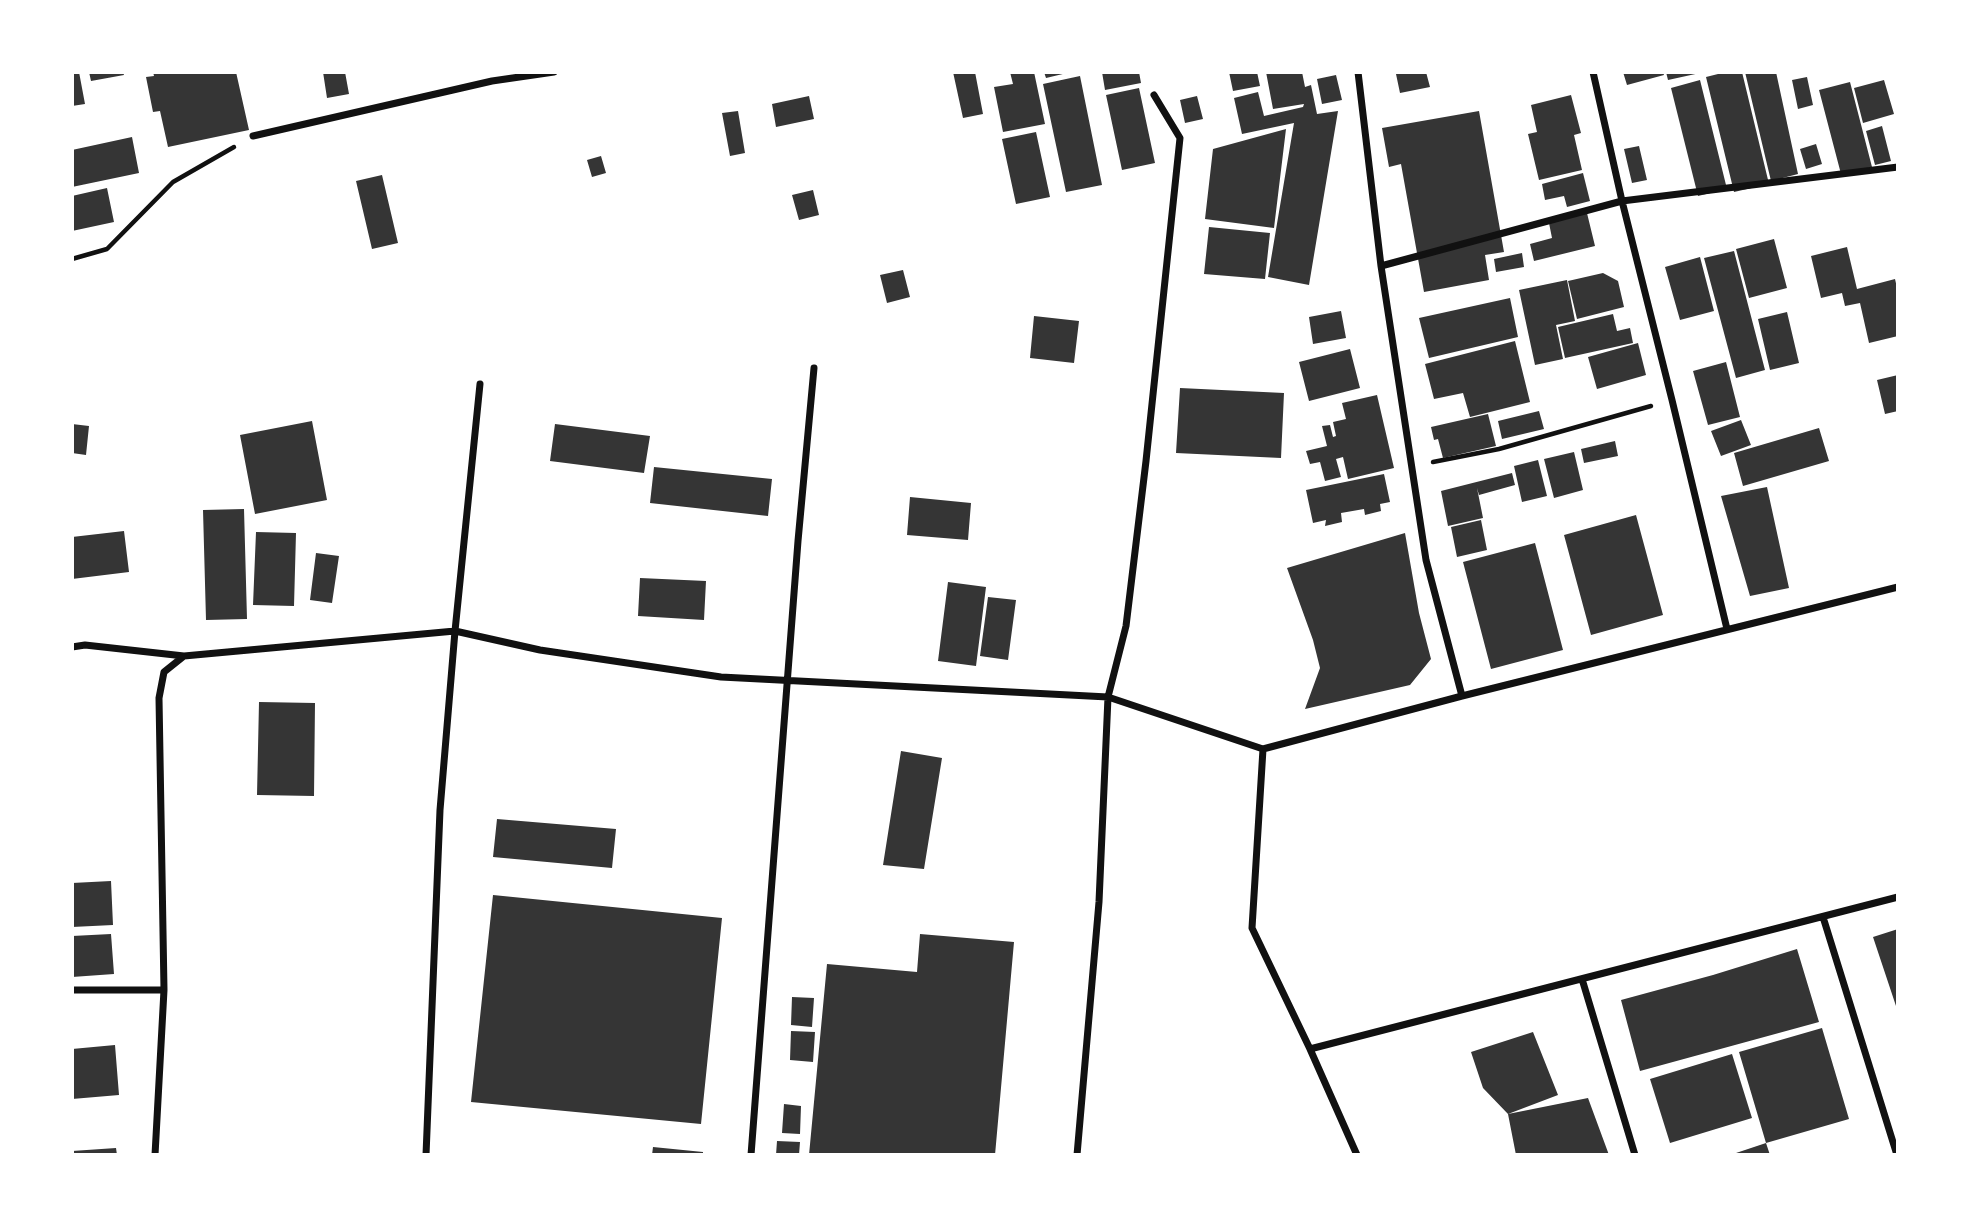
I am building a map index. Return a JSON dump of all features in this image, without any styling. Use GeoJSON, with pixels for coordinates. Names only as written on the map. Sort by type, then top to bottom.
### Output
{"type":"FeatureCollection","features":[{"type":"Feature","properties":{"kind":"street"},"geometry":{"type":"LineString","coordinates":[[491,72],[492,81]]}},
{"type":"Feature","properties":{"kind":"street"},"geometry":{"type":"LineString","coordinates":[[253,136],[492,81],[554,72]]}},
{"type":"Feature","properties":{"kind":"street"},"geometry":{"type":"LineString","coordinates":[[1358,72],[1381,266],[1410,466],[1426,560],[1462,696]]}},
{"type":"Feature","properties":{"kind":"street"},"geometry":{"type":"LineString","coordinates":[[1593,72],[1727,629]]}},
{"type":"Feature","properties":{"kind":"street"},"geometry":{"type":"LineString","coordinates":[[1077,1155],[1099,902],[1108,697],[1126,626],[1180,138],[1154,95]]}},
{"type":"Feature","properties":{"kind":"street"},"geometry":{"type":"LineString","coordinates":[[1381,266],[1622,201],[1898,167]]}},
{"type":"Feature","properties":{"kind":"street"},"geometry":{"type":"LineString","coordinates":[[751,1155],[814,368]]}},
{"type":"Feature","properties":{"kind":"street"},"geometry":{"type":"LineString","coordinates":[[426,1155],[436,860],[454,631],[480,384]]}},
{"type":"Feature","properties":{"kind":"street"},"geometry":{"type":"LineString","coordinates":[[72,647],[85,645],[184,656],[454,631],[540,650],[708,675],[1108,697],[1262,749],[1898,587]]}},
{"type":"Feature","properties":{"kind":"street"},"geometry":{"type":"LineString","coordinates":[[155,1155],[164,990],[159,698],[164,672],[184,656]]}},
{"type":"Feature","properties":{"kind":"street"},"geometry":{"type":"LineString","coordinates":[[1262,749],[1252,928],[1357,1155]]}},
{"type":"Feature","properties":{"kind":"street"},"geometry":{"type":"LineString","coordinates":[[1310,1049],[1898,897]]}},
{"type":"Feature","properties":{"kind":"street"},"geometry":{"type":"LineString","coordinates":[[1823,916],[1897,1155]]}},
{"type":"Feature","properties":{"kind":"street"},"geometry":{"type":"LineString","coordinates":[[1582,979],[1634,1155]]}},
{"type":"Feature","properties":{"kind":"street"},"geometry":{"type":"LineString","coordinates":[[72,990],[164,990]]}},
{"type":"Feature","properties":{"kind":"path"},"geometry":{"type":"LineString","coordinates":[[72,259],[107,249],[173,183],[253,136]]}},
{"type":"Feature","properties":{"kind":"path"},"geometry":{"type":"LineString","coordinates":[[1410,466],[1499,449],[1672,400]]}},
{"type":"Feature","properties":{"kind":"building"},"geometry":{"type":"Polygon","coordinates":[[[72,72],[79,72],[85,104],[72,106],[72,72]]]}},
{"type":"Feature","properties":{"kind":"building"},"geometry":{"type":"Polygon","coordinates":[[[89,72],[123,72],[124,75],[91,81],[89,72]]]}},
{"type":"Feature","properties":{"kind":"building"},"geometry":{"type":"Polygon","coordinates":[[[153,72],[236,72],[249,130],[168,147],[160,111],[153,112],[146,77],[154,76],[153,72]]]}},
{"type":"Feature","properties":{"kind":"building"},"geometry":{"type":"Polygon","coordinates":[[[323,72],[345,72],[349,94],[327,98],[323,72]]]}},
{"type":"Feature","properties":{"kind":"building"},"geometry":{"type":"Polygon","coordinates":[[[953,72],[975,72],[983,114],[963,118],[953,72]]]}},
{"type":"Feature","properties":{"kind":"building"},"geometry":{"type":"Polygon","coordinates":[[[1010,72],[1034,72],[1045,124],[1003,132],[994,87],[1013,84],[1010,72]]]}},
{"type":"Feature","properties":{"kind":"building"},"geometry":{"type":"Polygon","coordinates":[[[1044,72],[1067,72],[1067,73],[1046,78],[1044,72]]]}},
{"type":"Feature","properties":{"kind":"building"},"geometry":{"type":"Polygon","coordinates":[[[1102,72],[1139,72],[1141,83],[1105,90],[1102,72]]]}},
{"type":"Feature","properties":{"kind":"building"},"geometry":{"type":"Polygon","coordinates":[[[1229,72],[1257,72],[1260,86],[1233,91],[1229,72]]]}},
{"type":"Feature","properties":{"kind":"building"},"geometry":{"type":"Polygon","coordinates":[[[1266,72],[1302,72],[1305,87],[1311,85],[1317,114],[1338,111],[1309,285],[1268,277],[1294,123],[1242,134],[1234,98],[1258,92],[1264,116],[1303,107],[1304,104],[1273,109],[1266,72]]]}},
{"type":"Feature","properties":{"kind":"building"},"geometry":{"type":"Polygon","coordinates":[[[1426,72],[1430,87],[1400,93],[1396,74],[1426,72]]]}},
{"type":"Feature","properties":{"kind":"building"},"geometry":{"type":"Polygon","coordinates":[[[1623,72],[1663,72],[1664,75],[1627,85],[1623,72]]]}},
{"type":"Feature","properties":{"kind":"building"},"geometry":{"type":"Polygon","coordinates":[[[1666,72],[1700,72],[1700,73],[1668,80],[1666,72]]]}},
{"type":"Feature","properties":{"kind":"building"},"geometry":{"type":"Polygon","coordinates":[[[1726,72],[1742,72],[1769,184],[1734,192],[1706,77],[1726,72]]]}},
{"type":"Feature","properties":{"kind":"building"},"geometry":{"type":"Polygon","coordinates":[[[1745,72],[1776,72],[1798,174],[1771,181],[1745,72]]]}},
{"type":"Feature","properties":{"kind":"building"},"geometry":{"type":"Polygon","coordinates":[[[1336,75],[1342,100],[1322,104],[1317,79],[1336,75]]]}},
{"type":"Feature","properties":{"kind":"building"},"geometry":{"type":"Polygon","coordinates":[[[1080,76],[1102,185],[1066,192],[1043,84],[1080,76]]]}},
{"type":"Feature","properties":{"kind":"building"},"geometry":{"type":"Polygon","coordinates":[[[1807,77],[1813,105],[1798,109],[1792,80],[1807,77]]]}},
{"type":"Feature","properties":{"kind":"building"},"geometry":{"type":"Polygon","coordinates":[[[1700,80],[1727,189],[1698,196],[1671,88],[1700,80]]]}},
{"type":"Feature","properties":{"kind":"building"},"geometry":{"type":"Polygon","coordinates":[[[1884,80],[1894,114],[1863,123],[1854,88],[1884,80]]]}},
{"type":"Feature","properties":{"kind":"building"},"geometry":{"type":"Polygon","coordinates":[[[1850,82],[1872,167],[1841,174],[1819,90],[1850,82]]]}},
{"type":"Feature","properties":{"kind":"building"},"geometry":{"type":"Polygon","coordinates":[[[1139,88],[1155,163],[1122,170],[1106,95],[1139,88]]]}},
{"type":"Feature","properties":{"kind":"building"},"geometry":{"type":"Polygon","coordinates":[[[1571,95],[1581,133],[1574,135],[1582,170],[1539,180],[1528,134],[1537,132],[1531,105],[1571,95]]]}},
{"type":"Feature","properties":{"kind":"building"},"geometry":{"type":"Polygon","coordinates":[[[809,96],[814,119],[776,127],[772,104],[809,96]]]}},
{"type":"Feature","properties":{"kind":"building"},"geometry":{"type":"Polygon","coordinates":[[[1197,96],[1203,119],[1185,123],[1180,100],[1197,96]]]}},
{"type":"Feature","properties":{"kind":"building"},"geometry":{"type":"Polygon","coordinates":[[[738,111],[745,153],[730,156],[722,113],[738,111]]]}},
{"type":"Feature","properties":{"kind":"building"},"geometry":{"type":"Polygon","coordinates":[[[1479,111],[1504,252],[1485,255],[1489,280],[1424,292],[1401,164],[1389,167],[1382,128],[1479,111]]]}},
{"type":"Feature","properties":{"kind":"building"},"geometry":{"type":"Polygon","coordinates":[[[1882,126],[1891,161],[1875,165],[1866,131],[1882,126]]]}},
{"type":"Feature","properties":{"kind":"building"},"geometry":{"type":"Polygon","coordinates":[[[1286,129],[1274,228],[1205,219],[1213,149],[1286,129]]]}},
{"type":"Feature","properties":{"kind":"building"},"geometry":{"type":"Polygon","coordinates":[[[1036,132],[1050,197],[1016,204],[1002,139],[1036,132]]]}},
{"type":"Feature","properties":{"kind":"building"},"geometry":{"type":"Polygon","coordinates":[[[132,137],[139,173],[72,187],[72,150],[132,137]]]}},
{"type":"Feature","properties":{"kind":"building"},"geometry":{"type":"Polygon","coordinates":[[[1816,144],[1822,164],[1806,169],[1800,149],[1816,144]]]}},
{"type":"Feature","properties":{"kind":"building"},"geometry":{"type":"Polygon","coordinates":[[[1639,146],[1647,180],[1632,183],[1624,149],[1639,146]]]}},
{"type":"Feature","properties":{"kind":"building"},"geometry":{"type":"Polygon","coordinates":[[[601,156],[606,173],[592,177],[587,160],[601,156]]]}},
{"type":"Feature","properties":{"kind":"building"},"geometry":{"type":"Polygon","coordinates":[[[1583,173],[1590,201],[1567,207],[1564,196],[1545,200],[1542,184],[1583,173]]]}},
{"type":"Feature","properties":{"kind":"building"},"geometry":{"type":"Polygon","coordinates":[[[382,175],[398,243],[372,249],[356,181],[382,175]]]}},
{"type":"Feature","properties":{"kind":"building"},"geometry":{"type":"Polygon","coordinates":[[[107,188],[114,222],[72,231],[72,196],[107,188]]]}},
{"type":"Feature","properties":{"kind":"building"},"geometry":{"type":"Polygon","coordinates":[[[813,190],[819,215],[799,220],[792,195],[813,190]]]}},
{"type":"Feature","properties":{"kind":"building"},"geometry":{"type":"Polygon","coordinates":[[[1586,209],[1595,246],[1534,261],[1530,244],[1552,238],[1548,218],[1586,209]]]}},
{"type":"Feature","properties":{"kind":"building"},"geometry":{"type":"Polygon","coordinates":[[[1209,227],[1270,233],[1265,279],[1204,274],[1209,227]]]}},
{"type":"Feature","properties":{"kind":"building"},"geometry":{"type":"Polygon","coordinates":[[[1774,239],[1787,288],[1749,298],[1736,249],[1774,239]]]}},
{"type":"Feature","properties":{"kind":"building"},"geometry":{"type":"Polygon","coordinates":[[[1847,247],[1857,289],[1895,279],[1898,292],[1898,336],[1869,343],[1860,303],[1845,306],[1842,293],[1821,298],[1811,256],[1847,247]]]}},
{"type":"Feature","properties":{"kind":"building"},"geometry":{"type":"Polygon","coordinates":[[[1734,251],[1765,370],[1736,378],[1704,258],[1734,251]]]}},
{"type":"Feature","properties":{"kind":"building"},"geometry":{"type":"Polygon","coordinates":[[[1522,253],[1524,267],[1496,272],[1494,259],[1522,253]]]}},
{"type":"Feature","properties":{"kind":"building"},"geometry":{"type":"Polygon","coordinates":[[[1700,257],[1714,311],[1680,320],[1665,267],[1700,257]]]}},
{"type":"Feature","properties":{"kind":"building"},"geometry":{"type":"Polygon","coordinates":[[[903,270],[910,297],[887,303],[880,275],[903,270]]]}},
{"type":"Feature","properties":{"kind":"building"},"geometry":{"type":"Polygon","coordinates":[[[1603,273],[1618,281],[1624,307],[1577,319],[1568,281],[1603,273]]]}},
{"type":"Feature","properties":{"kind":"building"},"geometry":{"type":"Polygon","coordinates":[[[1567,280],[1575,321],[1556,325],[1563,359],[1535,365],[1519,290],[1567,280]]]}},
{"type":"Feature","properties":{"kind":"building"},"geometry":{"type":"Polygon","coordinates":[[[1510,298],[1518,337],[1429,358],[1419,318],[1510,298]]]}},
{"type":"Feature","properties":{"kind":"building"},"geometry":{"type":"Polygon","coordinates":[[[1341,311],[1346,338],[1313,344],[1309,317],[1341,311]]]}},
{"type":"Feature","properties":{"kind":"building"},"geometry":{"type":"Polygon","coordinates":[[[1787,312],[1799,363],[1770,370],[1758,319],[1787,312]]]}},
{"type":"Feature","properties":{"kind":"building"},"geometry":{"type":"Polygon","coordinates":[[[1613,314],[1617,331],[1630,328],[1633,343],[1565,358],[1558,327],[1613,314]]]}},
{"type":"Feature","properties":{"kind":"building"},"geometry":{"type":"Polygon","coordinates":[[[1034,316],[1079,321],[1074,363],[1030,358],[1034,316]]]}},
{"type":"Feature","properties":{"kind":"building"},"geometry":{"type":"Polygon","coordinates":[[[1515,341],[1530,402],[1470,417],[1463,393],[1434,399],[1425,364],[1515,341]]]}},
{"type":"Feature","properties":{"kind":"building"},"geometry":{"type":"Polygon","coordinates":[[[1638,343],[1646,375],[1597,389],[1588,357],[1638,343]]]}},
{"type":"Feature","properties":{"kind":"building"},"geometry":{"type":"Polygon","coordinates":[[[1350,349],[1360,388],[1309,401],[1299,362],[1350,349]]]}},
{"type":"Feature","properties":{"kind":"building"},"geometry":{"type":"Polygon","coordinates":[[[1726,362],[1740,417],[1708,425],[1693,371],[1726,362]]]}},
{"type":"Feature","properties":{"kind":"building"},"geometry":{"type":"Polygon","coordinates":[[[1898,375],[1898,411],[1885,414],[1877,380],[1898,375]]]}},
{"type":"Feature","properties":{"kind":"building"},"geometry":{"type":"Polygon","coordinates":[[[1180,388],[1284,393],[1281,458],[1176,453],[1180,388]]]}},
{"type":"Feature","properties":{"kind":"building"},"geometry":{"type":"Polygon","coordinates":[[[1377,395],[1394,468],[1348,479],[1343,457],[1336,459],[1341,477],[1325,481],[1320,462],[1310,464],[1306,451],[1327,446],[1322,426],[1330,425],[1333,437],[1336,436],[1333,422],[1346,419],[1342,403],[1377,395]]]}},
{"type":"Feature","properties":{"kind":"building"},"geometry":{"type":"Polygon","coordinates":[[[1539,411],[1544,429],[1502,439],[1498,421],[1539,411]]]}},
{"type":"Feature","properties":{"kind":"building"},"geometry":{"type":"Polygon","coordinates":[[[1488,414],[1496,446],[1443,458],[1438,439],[1434,440],[1431,427],[1488,414]]]}},
{"type":"Feature","properties":{"kind":"building"},"geometry":{"type":"Polygon","coordinates":[[[1741,420],[1751,445],[1721,456],[1711,431],[1741,420]]]}},
{"type":"Feature","properties":{"kind":"building"},"geometry":{"type":"Polygon","coordinates":[[[312,421],[327,500],[255,514],[240,435],[312,421]]]}},
{"type":"Feature","properties":{"kind":"building"},"geometry":{"type":"Polygon","coordinates":[[[72,424],[89,426],[86,455],[72,453],[72,424]]]}},
{"type":"Feature","properties":{"kind":"building"},"geometry":{"type":"Polygon","coordinates":[[[555,424],[650,436],[644,473],[550,461],[555,424]]]}},
{"type":"Feature","properties":{"kind":"building"},"geometry":{"type":"Polygon","coordinates":[[[1819,428],[1829,461],[1743,486],[1734,453],[1819,428]]]}},
{"type":"Feature","properties":{"kind":"building"},"geometry":{"type":"Polygon","coordinates":[[[1615,441],[1618,456],[1584,463],[1581,449],[1615,441]]]}},
{"type":"Feature","properties":{"kind":"building"},"geometry":{"type":"Polygon","coordinates":[[[1574,452],[1583,490],[1554,498],[1544,459],[1574,452]]]}},
{"type":"Feature","properties":{"kind":"building"},"geometry":{"type":"Polygon","coordinates":[[[1538,460],[1547,496],[1522,502],[1514,466],[1538,460]]]}},
{"type":"Feature","properties":{"kind":"building"},"geometry":{"type":"Polygon","coordinates":[[[654,467],[772,479],[768,516],[650,503],[654,467]]]}},
{"type":"Feature","properties":{"kind":"building"},"geometry":{"type":"Polygon","coordinates":[[[1512,473],[1515,485],[1479,495],[1477,488],[1483,518],[1448,526],[1441,491],[1512,473]]]}},
{"type":"Feature","properties":{"kind":"building"},"geometry":{"type":"Polygon","coordinates":[[[1384,474],[1390,502],[1380,504],[1381,511],[1365,515],[1364,509],[1341,513],[1342,522],[1325,526],[1326,520],[1313,523],[1306,490],[1384,474]]]}},
{"type":"Feature","properties":{"kind":"building"},"geometry":{"type":"Polygon","coordinates":[[[1767,487],[1789,588],[1750,596],[1721,496],[1767,487]]]}},
{"type":"Feature","properties":{"kind":"building"},"geometry":{"type":"Polygon","coordinates":[[[910,497],[971,503],[968,540],[907,535],[910,497]]]}},
{"type":"Feature","properties":{"kind":"building"},"geometry":{"type":"Polygon","coordinates":[[[244,509],[247,619],[206,620],[203,510],[244,509]]]}},
{"type":"Feature","properties":{"kind":"building"},"geometry":{"type":"Polygon","coordinates":[[[1636,515],[1663,615],[1591,635],[1564,535],[1636,515]]]}},
{"type":"Feature","properties":{"kind":"building"},"geometry":{"type":"Polygon","coordinates":[[[1481,520],[1487,550],[1457,557],[1451,527],[1481,520]]]}},
{"type":"Feature","properties":{"kind":"building"},"geometry":{"type":"Polygon","coordinates":[[[124,531],[129,572],[72,579],[72,537],[124,531]]]}},
{"type":"Feature","properties":{"kind":"building"},"geometry":{"type":"Polygon","coordinates":[[[256,532],[296,533],[294,606],[253,605],[256,532]]]}},
{"type":"Feature","properties":{"kind":"building"},"geometry":{"type":"Polygon","coordinates":[[[1405,533],[1419,613],[1431,659],[1410,685],[1305,709],[1320,668],[1313,640],[1287,568],[1405,533]]]}},
{"type":"Feature","properties":{"kind":"building"},"geometry":{"type":"Polygon","coordinates":[[[1535,543],[1563,650],[1491,669],[1463,562],[1535,543]]]}},
{"type":"Feature","properties":{"kind":"building"},"geometry":{"type":"Polygon","coordinates":[[[316,553],[339,556],[332,603],[310,600],[316,553]]]}},
{"type":"Feature","properties":{"kind":"building"},"geometry":{"type":"Polygon","coordinates":[[[640,578],[706,581],[704,620],[638,616],[640,578]]]}},
{"type":"Feature","properties":{"kind":"building"},"geometry":{"type":"Polygon","coordinates":[[[948,582],[986,587],[976,666],[938,661],[948,582]]]}},
{"type":"Feature","properties":{"kind":"building"},"geometry":{"type":"Polygon","coordinates":[[[988,597],[1016,600],[1008,660],[980,656],[988,597]]]}},
{"type":"Feature","properties":{"kind":"building"},"geometry":{"type":"Polygon","coordinates":[[[259,702],[315,703],[314,796],[257,795],[259,702]]]}},
{"type":"Feature","properties":{"kind":"building"},"geometry":{"type":"Polygon","coordinates":[[[901,751],[942,758],[924,869],[883,865],[901,751]]]}},
{"type":"Feature","properties":{"kind":"building"},"geometry":{"type":"Polygon","coordinates":[[[497,819],[616,829],[612,868],[493,857],[497,819]]]}},
{"type":"Feature","properties":{"kind":"building"},"geometry":{"type":"Polygon","coordinates":[[[111,881],[113,925],[72,927],[72,883],[111,881]]]}},
{"type":"Feature","properties":{"kind":"building"},"geometry":{"type":"Polygon","coordinates":[[[493,895],[722,918],[701,1124],[471,1102],[493,895]]]}},
{"type":"Feature","properties":{"kind":"building"},"geometry":{"type":"Polygon","coordinates":[[[1898,929],[1898,1012],[1873,937],[1898,929]]]}},
{"type":"Feature","properties":{"kind":"building"},"geometry":{"type":"Polygon","coordinates":[[[111,934],[114,974],[72,977],[72,936],[111,934]]]}},
{"type":"Feature","properties":{"kind":"building"},"geometry":{"type":"Polygon","coordinates":[[[920,934],[1014,942],[995,1155],[809,1155],[827,964],[917,972],[920,934]]]}},
{"type":"Feature","properties":{"kind":"building"},"geometry":{"type":"Polygon","coordinates":[[[1797,949],[1819,1022],[1640,1071],[1621,1000],[1797,949]]]}},
{"type":"Feature","properties":{"kind":"building"},"geometry":{"type":"Polygon","coordinates":[[[792,997],[814,998],[812,1027],[791,1025],[792,997]]]}},
{"type":"Feature","properties":{"kind":"building"},"geometry":{"type":"Polygon","coordinates":[[[1822,1028],[1849,1119],[1766,1143],[1739,1052],[1822,1028]]]}},
{"type":"Feature","properties":{"kind":"building"},"geometry":{"type":"Polygon","coordinates":[[[791,1031],[815,1032],[813,1062],[790,1060],[791,1031]]]}},
{"type":"Feature","properties":{"kind":"building"},"geometry":{"type":"Polygon","coordinates":[[[1533,1032],[1558,1095],[1508,1114],[1483,1088],[1471,1052],[1533,1032]]]}},
{"type":"Feature","properties":{"kind":"building"},"geometry":{"type":"Polygon","coordinates":[[[115,1045],[119,1095],[72,1099],[72,1049],[115,1045]]]}},
{"type":"Feature","properties":{"kind":"building"},"geometry":{"type":"Polygon","coordinates":[[[1732,1054],[1752,1118],[1670,1143],[1650,1079],[1732,1054]]]}},
{"type":"Feature","properties":{"kind":"building"},"geometry":{"type":"Polygon","coordinates":[[[1588,1098],[1609,1155],[1516,1155],[1508,1114],[1588,1098]]]}},
{"type":"Feature","properties":{"kind":"building"},"geometry":{"type":"Polygon","coordinates":[[[784,1104],[801,1106],[800,1134],[782,1133],[784,1104]]]}},
{"type":"Feature","properties":{"kind":"building"},"geometry":{"type":"Polygon","coordinates":[[[777,1141],[800,1142],[799,1155],[776,1155],[777,1141]]]}},
{"type":"Feature","properties":{"kind":"building"},"geometry":{"type":"Polygon","coordinates":[[[1766,1143],[1770,1155],[1730,1155],[1766,1143]]]}},
{"type":"Feature","properties":{"kind":"building"},"geometry":{"type":"Polygon","coordinates":[[[653,1147],[703,1152],[703,1155],[652,1155],[653,1147]]]}},
{"type":"Feature","properties":{"kind":"building"},"geometry":{"type":"Polygon","coordinates":[[[116,1148],[117,1155],[72,1155],[72,1151],[116,1148]]]}}]}
